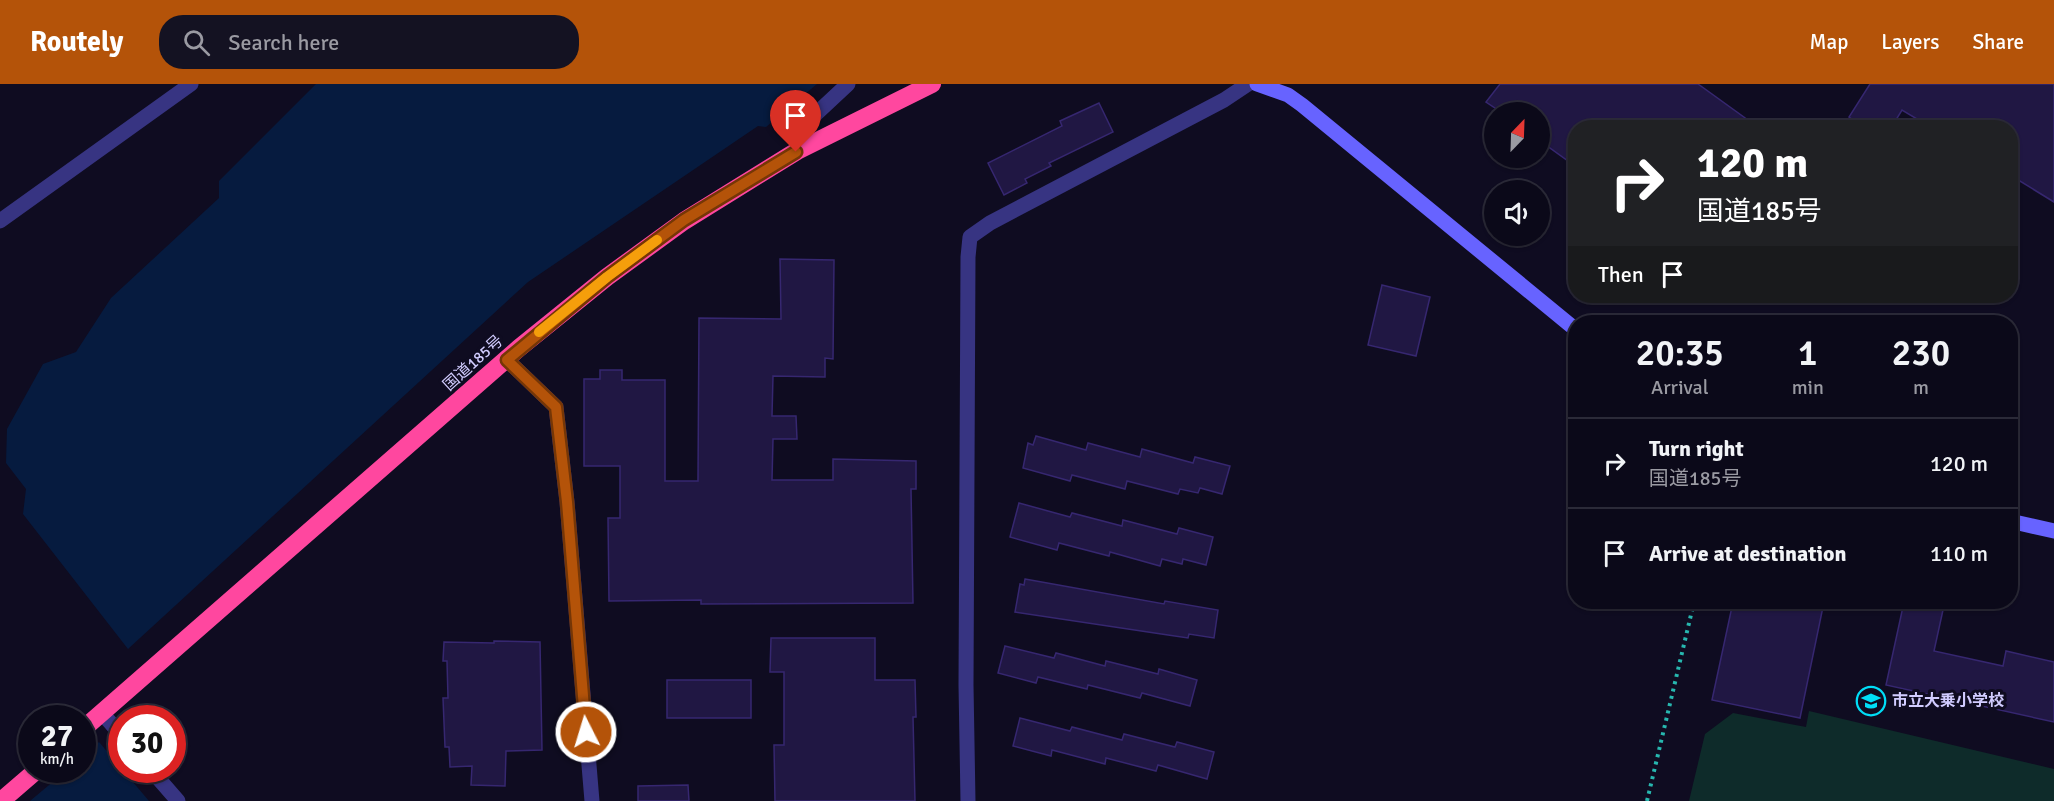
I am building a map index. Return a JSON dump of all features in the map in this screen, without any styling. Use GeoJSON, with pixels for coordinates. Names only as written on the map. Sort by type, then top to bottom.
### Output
{"type":"FeatureCollection","features":[{"type":"Feature","properties":{"kind":"highway","name":"国道185号"},"geometry":{"type":"LineString","coordinates":[[96,718],[507,360],[607,277],[684,220],[796,152],[932,84]]}},
{"type":"Feature","properties":{"kind":"highway"},"geometry":{"type":"LineString","coordinates":[[1,801],[22,783]]}},
{"type":"Feature","properties":{"kind":"street"},"geometry":{"type":"LineString","coordinates":[[0,221],[191,84]]}},
{"type":"Feature","properties":{"kind":"street"},"geometry":{"type":"LineString","coordinates":[[796,152],[796,139],[803,126],[848,84]]}},
{"type":"Feature","properties":{"kind":"street"},"geometry":{"type":"LineString","coordinates":[[968,801],[966,686],[968,257],[970,237],[990,222],[1214,106],[1248,84]]}},
{"type":"Feature","properties":{"kind":"street"},"geometry":{"type":"LineString","coordinates":[[1257,84],[1288,95],[1302,105],[1568,322]]}},
{"type":"Feature","properties":{"kind":"street"},"geometry":{"type":"LineString","coordinates":[[507,360],[556,407],[567,502],[592,801]]}},
{"type":"Feature","properties":{"kind":"street"},"geometry":{"type":"LineString","coordinates":[[2018,523],[2054,531]]}},
{"type":"Feature","properties":{"kind":"street"},"geometry":{"type":"LineString","coordinates":[[102,713],[108,720]]}},
{"type":"Feature","properties":{"kind":"street"},"geometry":{"type":"LineString","coordinates":[[162,783],[178,801]]}},
{"type":"Feature","properties":{"kind":"path"},"geometry":{"type":"LineString","coordinates":[[1647,801],[1692,609]]}},
{"type":"Feature","properties":{"kind":"green space"},"geometry":{"type":"Polygon","coordinates":[[[1809,711],[2054,769],[2054,801],[1689,801],[1705,734],[1733,713],[1806,727],[1809,711]]]}},
{"type":"Feature","properties":{"kind":"water"},"geometry":{"type":"Polygon","coordinates":[[[316,84],[817,84],[766,127],[758,126],[528,282],[128,649],[23,514],[26,489],[6,463],[7,429],[43,364],[76,352],[111,298],[219,198],[219,181],[316,84]]]}},
{"type":"Feature","properties":{"kind":"water"},"geometry":{"type":"Polygon","coordinates":[[[99,742],[108,753],[108,783],[134,783],[149,801],[30,801],[51,783],[96,783],[96,745],[99,742]]]}},
{"type":"Feature","properties":{"kind":"building"},"geometry":{"type":"Polygon","coordinates":[[[1500,84],[1698,84],[1748,120],[1568,120],[1568,161],[1550,148],[1550,102],[1486,102],[1500,84]]]}},
{"type":"Feature","properties":{"kind":"building"},"geometry":{"type":"Polygon","coordinates":[[[1870,84],[2054,84],[2054,202],[2018,180],[2018,120],[1919,120],[1902,110],[1896,120],[1853,120],[1849,117],[1870,84]]]}},
{"type":"Feature","properties":{"kind":"building"},"geometry":{"type":"Polygon","coordinates":[[[1099,103],[1113,132],[1049,163],[1051,166],[1025,179],[1027,183],[1004,195],[988,163],[1062,126],[1060,121],[1099,103]]]}},
{"type":"Feature","properties":{"kind":"building"},"geometry":{"type":"Polygon","coordinates":[[[780,259],[834,260],[833,359],[825,358],[825,377],[773,376],[772,416],[796,416],[797,439],[773,439],[772,480],[833,480],[833,459],[916,461],[916,489],[911,489],[913,603],[701,604],[701,600],[609,601],[608,518],[620,518],[620,466],[584,466],[584,379],[600,379],[600,370],[622,370],[622,380],[665,380],[665,481],[698,481],[699,318],[781,319],[780,259]]]}},
{"type":"Feature","properties":{"kind":"building"},"geometry":{"type":"Polygon","coordinates":[[[1382,285],[1430,297],[1416,356],[1368,345],[1382,285]]]}},
{"type":"Feature","properties":{"kind":"building"},"geometry":{"type":"Polygon","coordinates":[[[1036,436],[1086,450],[1088,443],[1140,457],[1142,449],[1193,463],[1195,457],[1230,466],[1222,494],[1200,488],[1198,493],[1180,489],[1178,494],[1127,481],[1125,489],[1072,475],[1070,481],[1023,468],[1028,443],[1033,445],[1036,436]]]}},
{"type":"Feature","properties":{"kind":"building"},"geometry":{"type":"Polygon","coordinates":[[[1019,503],[1070,517],[1072,513],[1122,526],[1123,520],[1177,534],[1179,528],[1213,537],[1206,565],[1183,559],[1182,564],[1162,559],[1160,566],[1110,552],[1109,556],[1059,543],[1057,550],[1010,537],[1019,503]]]}},
{"type":"Feature","properties":{"kind":"building"},"geometry":{"type":"Polygon","coordinates":[[[1025,579],[1164,604],[1165,601],[1218,610],[1214,638],[1189,634],[1188,638],[1015,612],[1020,584],[1024,585],[1025,579]]]}},
{"type":"Feature","properties":{"kind":"building"},"geometry":{"type":"Polygon","coordinates":[[[1732,609],[1823,609],[1800,718],[1712,700],[1732,609]]]}},
{"type":"Feature","properties":{"kind":"building"},"geometry":{"type":"Polygon","coordinates":[[[1902,609],[1943,610],[1934,651],[2003,666],[2006,651],[2054,662],[2054,722],[1886,685],[1902,609]]]}},
{"type":"Feature","properties":{"kind":"building"},"geometry":{"type":"Polygon","coordinates":[[[771,638],[875,638],[875,680],[915,680],[916,717],[913,717],[915,801],[775,801],[774,745],[784,745],[784,672],[770,672],[771,638]]]}},
{"type":"Feature","properties":{"kind":"building"},"geometry":{"type":"Polygon","coordinates":[[[494,641],[540,642],[542,750],[506,751],[505,786],[471,785],[472,766],[450,767],[449,747],[445,747],[443,698],[448,698],[447,661],[443,661],[444,642],[494,643],[494,641]]]}},
{"type":"Feature","properties":{"kind":"building"},"geometry":{"type":"Polygon","coordinates":[[[1005,646],[1054,658],[1056,653],[1105,666],[1106,661],[1158,674],[1159,669],[1197,680],[1190,706],[1142,693],[1140,698],[1088,685],[1087,689],[1038,677],[1036,683],[998,673],[1005,646]]]}},
{"type":"Feature","properties":{"kind":"building"},"geometry":{"type":"Polygon","coordinates":[[[667,680],[751,680],[751,718],[667,718],[667,680]]]}},
{"type":"Feature","properties":{"kind":"building"},"geometry":{"type":"Polygon","coordinates":[[[1020,718],[1070,731],[1072,727],[1122,740],[1124,734],[1175,747],[1177,742],[1214,752],[1207,779],[1158,765],[1156,771],[1106,758],[1105,764],[1052,750],[1051,756],[1013,746],[1020,718]]]}},
{"type":"Feature","properties":{"kind":"building"},"geometry":{"type":"Polygon","coordinates":[[[688,785],[689,801],[638,801],[638,786],[688,785]]]}},
{"type":"Feature","properties":{"kind":"slow traffic"},"geometry":{"type":"LineString","coordinates":[[539,332],[657,240]]}},
{"type":"Feature","properties":{"kind":"place","name":"市立大乗小学校"},"geometry":{"type":"Point","coordinates":[1871,701]}},
{"type":"Feature","properties":{"kind":"route"},"geometry":{"type":"LineString","coordinates":[[586,732],[567,502],[556,407],[507,360],[607,277],[684,220],[796,152]]}}]}
